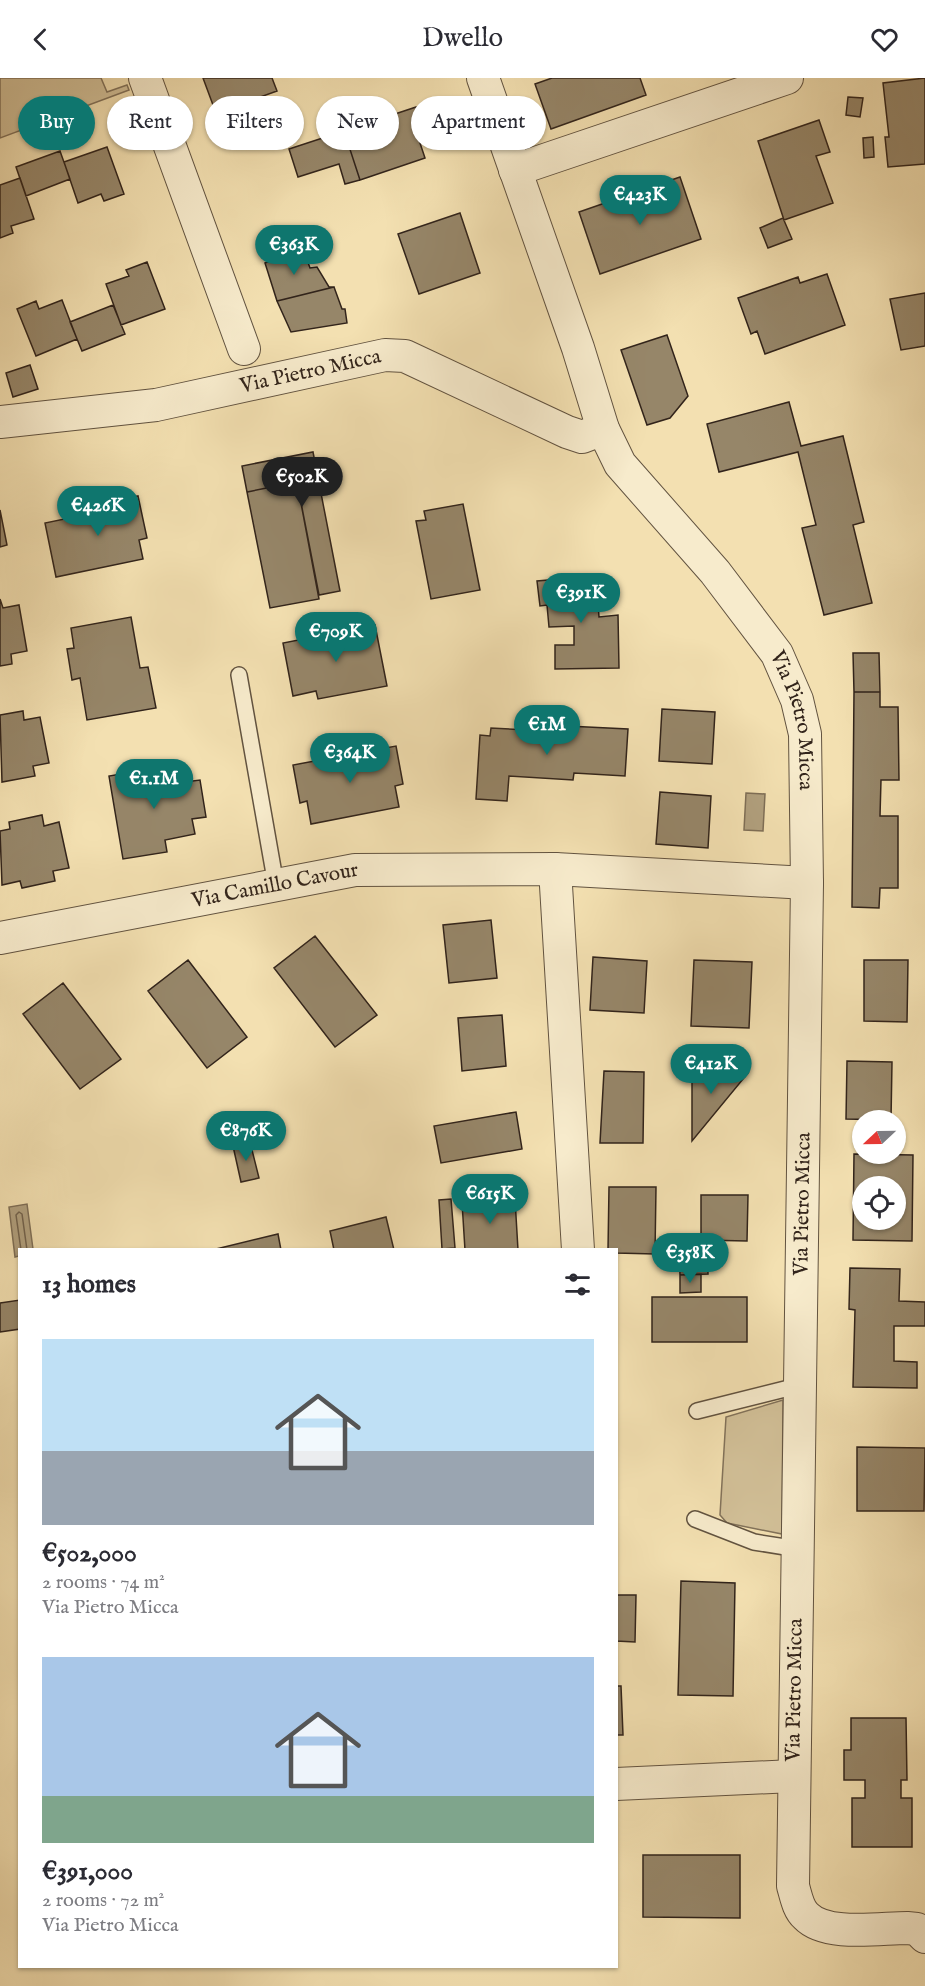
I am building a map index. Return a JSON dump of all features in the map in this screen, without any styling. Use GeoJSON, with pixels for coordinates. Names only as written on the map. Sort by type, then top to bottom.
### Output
{"type":"FeatureCollection","features":[{"type":"Feature","properties":{"kind":"street"},"geometry":{"type":"LineString","coordinates":[[145,78],[244,349]]}},
{"type":"Feature","properties":{"kind":"street","name":"Via Pietro Micca"},"geometry":{"type":"LineString","coordinates":[[483,78],[578,348],[603,429],[620,464],[715,572],[777,654],[797,700],[805,734],[807,883],[793,1886],[798,1903],[806,1916],[820,1926],[833,1929],[917,1929],[925,1937]]}},
{"type":"Feature","properties":{"kind":"street"},"geometry":{"type":"LineString","coordinates":[[515,170],[787,78]]}},
{"type":"Feature","properties":{"kind":"street","name":"Via Pietro Micca"},"geometry":{"type":"LineString","coordinates":[[0,422],[156,405],[385,355],[405,356],[567,432],[582,437],[603,429]]}},
{"type":"Feature","properties":{"kind":"street"},"geometry":{"type":"LineString","coordinates":[[555,869],[578,1248]]}},
{"type":"Feature","properties":{"kind":"street","name":"Via Camillo Cavour"},"geometry":{"type":"LineString","coordinates":[[0,938],[355,870],[555,869],[807,883]]}},
{"type":"Feature","properties":{"kind":"street"},"geometry":{"type":"LineString","coordinates":[[618,1784],[793,1776]]}},
{"type":"Feature","properties":{"kind":"lane"},"geometry":{"type":"LineString","coordinates":[[239,675],[276,885]]}},
{"type":"Feature","properties":{"kind":"lane"},"geometry":{"type":"LineString","coordinates":[[698,1411],[801,1385]]}},
{"type":"Feature","properties":{"kind":"lane"},"geometry":{"type":"LineString","coordinates":[[695,1519],[754,1542],[798,1549]]}},
{"type":"Feature","properties":{"kind":"shaded area"},"geometry":{"type":"Polygon","coordinates":[[[0,78],[101,78],[107,92],[127,85],[129,90],[107,96],[107,98],[95,103],[95,96],[18,96],[18,131],[0,138],[0,78]]]}},
{"type":"Feature","properties":{"kind":"shaded area"},"geometry":{"type":"Polygon","coordinates":[[[783,1400],[782,1534],[727,1523],[720,1515],[726,1417],[783,1400]]]}},
{"type":"Feature","properties":{"kind":"water"},"geometry":{"type":"Polygon","coordinates":[[[746,793],[765,794],[763,831],[744,830],[746,793]]]}},
{"type":"Feature","properties":{"kind":"water"},"geometry":{"type":"Polygon","coordinates":[[[27,1204],[33,1248],[18,1248],[18,1256],[15,1257],[9,1207],[27,1204]]]}},
{"type":"Feature","properties":{"kind":"building"},"geometry":{"type":"Polygon","coordinates":[[[203,78],[272,78],[277,91],[263,96],[210,96],[203,78]]]}},
{"type":"Feature","properties":{"kind":"building"},"geometry":{"type":"Polygon","coordinates":[[[552,78],[640,78],[646,95],[551,129],[546,115],[546,96],[539,96],[535,84],[552,78]]]}},
{"type":"Feature","properties":{"kind":"building"},"geometry":{"type":"Polygon","coordinates":[[[925,78],[925,164],[888,167],[885,137],[889,137],[883,83],[925,78]]]}},
{"type":"Feature","properties":{"kind":"building"},"geometry":{"type":"Polygon","coordinates":[[[848,97],[863,98],[860,117],[846,115],[848,97]]]}},
{"type":"Feature","properties":{"kind":"building"},"geometry":{"type":"Polygon","coordinates":[[[411,109],[411,150],[422,150],[425,158],[360,180],[350,150],[399,150],[399,113],[411,109]]]}},
{"type":"Feature","properties":{"kind":"building"},"geometry":{"type":"Polygon","coordinates":[[[819,120],[830,152],[816,156],[833,203],[784,220],[758,141],[819,120]]]}},
{"type":"Feature","properties":{"kind":"building"},"geometry":{"type":"Polygon","coordinates":[[[873,137],[874,157],[864,158],[863,138],[873,137]]]}},
{"type":"Feature","properties":{"kind":"building"},"geometry":{"type":"Polygon","coordinates":[[[316,140],[316,150],[350,150],[360,180],[345,184],[339,164],[298,177],[289,150],[304,150],[304,144],[316,140]]]}},
{"type":"Feature","properties":{"kind":"building"},"geometry":{"type":"Polygon","coordinates":[[[107,147],[124,194],[104,201],[101,194],[78,203],[64,162],[107,147]]]}},
{"type":"Feature","properties":{"kind":"building"},"geometry":{"type":"Polygon","coordinates":[[[60,151],[70,179],[26,196],[16,167],[60,151]]]}},
{"type":"Feature","properties":{"kind":"building"},"geometry":{"type":"Polygon","coordinates":[[[680,177],[701,239],[600,274],[579,212],[680,177]]]}},
{"type":"Feature","properties":{"kind":"building"},"geometry":{"type":"Polygon","coordinates":[[[20,178],[34,219],[11,226],[13,233],[0,238],[0,185],[20,178]]]}},
{"type":"Feature","properties":{"kind":"building"},"geometry":{"type":"Polygon","coordinates":[[[460,213],[480,273],[419,294],[398,234],[460,213]]]}},
{"type":"Feature","properties":{"kind":"building"},"geometry":{"type":"Polygon","coordinates":[[[783,218],[792,239],[768,248],[760,228],[783,218]]]}},
{"type":"Feature","properties":{"kind":"building"},"geometry":{"type":"Polygon","coordinates":[[[303,249],[310,268],[317,267],[329,287],[334,287],[277,301],[265,263],[303,249]]]}},
{"type":"Feature","properties":{"kind":"building"},"geometry":{"type":"Polygon","coordinates":[[[147,262],[165,309],[121,325],[106,284],[129,276],[126,270],[147,262]]]}},
{"type":"Feature","properties":{"kind":"building"},"geometry":{"type":"Polygon","coordinates":[[[827,274],[845,325],[765,354],[757,331],[751,334],[738,298],[798,277],[800,283],[827,274]]]}},
{"type":"Feature","properties":{"kind":"building"},"geometry":{"type":"Polygon","coordinates":[[[334,287],[342,309],[345,309],[347,323],[291,332],[277,301],[334,287]]]}},
{"type":"Feature","properties":{"kind":"building"},"geometry":{"type":"Polygon","coordinates":[[[925,293],[925,346],[901,350],[890,299],[925,293]]]}},
{"type":"Feature","properties":{"kind":"building"},"geometry":{"type":"Polygon","coordinates":[[[62,300],[77,339],[36,356],[17,309],[36,301],[39,309],[62,300]]]}},
{"type":"Feature","properties":{"kind":"building"},"geometry":{"type":"Polygon","coordinates":[[[113,305],[125,334],[82,351],[70,322],[113,305]]]}},
{"type":"Feature","properties":{"kind":"building"},"geometry":{"type":"Polygon","coordinates":[[[667,335],[688,396],[670,418],[647,425],[621,350],[667,335]]]}},
{"type":"Feature","properties":{"kind":"building"},"geometry":{"type":"Polygon","coordinates":[[[30,365],[38,389],[13,397],[6,373],[30,365]]]}},
{"type":"Feature","properties":{"kind":"building"},"geometry":{"type":"Polygon","coordinates":[[[789,402],[801,446],[843,436],[864,522],[853,525],[872,603],[824,615],[802,528],[816,525],[798,452],[719,472],[707,424],[789,402]]]}},
{"type":"Feature","properties":{"kind":"building"},"geometry":{"type":"Polygon","coordinates":[[[313,452],[340,591],[319,595],[297,482],[247,492],[242,466],[313,452]]]}},
{"type":"Feature","properties":{"kind":"building"},"geometry":{"type":"Polygon","coordinates":[[[297,482],[319,599],[270,608],[247,492],[297,482]]]}},
{"type":"Feature","properties":{"kind":"building"},"geometry":{"type":"Polygon","coordinates":[[[138,496],[147,538],[139,540],[143,559],[56,577],[45,523],[84,515],[83,507],[138,496]]]}},
{"type":"Feature","properties":{"kind":"building"},"geometry":{"type":"Polygon","coordinates":[[[463,504],[480,590],[431,599],[416,521],[426,520],[424,511],[463,504]]]}},
{"type":"Feature","properties":{"kind":"building"},"geometry":{"type":"Polygon","coordinates":[[[0,510],[7,545],[0,547],[0,510]]]}},
{"type":"Feature","properties":{"kind":"building"},"geometry":{"type":"Polygon","coordinates":[[[596,576],[599,617],[618,615],[619,668],[555,669],[555,645],[574,645],[574,626],[549,627],[547,605],[540,606],[537,581],[596,576]]]}},
{"type":"Feature","properties":{"kind":"building"},"geometry":{"type":"Polygon","coordinates":[[[0,599],[3,608],[19,605],[27,651],[11,654],[12,664],[0,666],[0,599]]]}},
{"type":"Feature","properties":{"kind":"building"},"geometry":{"type":"Polygon","coordinates":[[[131,617],[140,668],[148,667],[156,708],[87,720],[80,678],[72,680],[67,649],[74,648],[71,628],[131,617]]]}},
{"type":"Feature","properties":{"kind":"building"},"geometry":{"type":"Polygon","coordinates":[[[375,625],[387,686],[318,699],[316,691],[293,696],[283,643],[375,625]]]}},
{"type":"Feature","properties":{"kind":"building"},"geometry":{"type":"Polygon","coordinates":[[[853,653],[879,653],[880,692],[854,692],[853,653]]]}},
{"type":"Feature","properties":{"kind":"building"},"geometry":{"type":"Polygon","coordinates":[[[854,692],[880,692],[880,707],[898,707],[899,780],[881,780],[880,816],[898,816],[898,888],[880,888],[879,908],[852,907],[854,692]]]}},
{"type":"Feature","properties":{"kind":"building"},"geometry":{"type":"Polygon","coordinates":[[[662,709],[715,712],[712,764],[659,761],[662,709]]]}},
{"type":"Feature","properties":{"kind":"building"},"geometry":{"type":"Polygon","coordinates":[[[23,711],[24,720],[40,717],[49,763],[33,766],[35,776],[2,782],[0,715],[23,711]]]}},
{"type":"Feature","properties":{"kind":"building"},"geometry":{"type":"Polygon","coordinates":[[[567,726],[628,729],[625,776],[574,773],[573,780],[509,776],[507,801],[476,799],[480,735],[490,736],[491,728],[566,732],[567,726]]]}},
{"type":"Feature","properties":{"kind":"building"},"geometry":{"type":"Polygon","coordinates":[[[396,746],[403,784],[395,786],[399,807],[311,824],[307,801],[300,803],[293,765],[396,746]]]}},
{"type":"Feature","properties":{"kind":"building"},"geometry":{"type":"Polygon","coordinates":[[[167,766],[170,784],[200,780],[206,817],[192,819],[195,834],[165,840],[167,852],[123,859],[109,776],[167,766]]]}},
{"type":"Feature","properties":{"kind":"building"},"geometry":{"type":"Polygon","coordinates":[[[660,792],[711,796],[708,848],[656,844],[660,792]]]}},
{"type":"Feature","properties":{"kind":"building"},"geometry":{"type":"Polygon","coordinates":[[[42,815],[44,826],[59,822],[69,868],[53,871],[55,881],[22,888],[20,881],[2,885],[0,831],[10,829],[9,822],[42,815]]]}},
{"type":"Feature","properties":{"kind":"building"},"geometry":{"type":"Polygon","coordinates":[[[491,920],[497,978],[449,983],[443,925],[491,920]]]}},
{"type":"Feature","properties":{"kind":"building"},"geometry":{"type":"Polygon","coordinates":[[[315,936],[377,1015],[335,1047],[274,968],[315,936]]]}},
{"type":"Feature","properties":{"kind":"building"},"geometry":{"type":"Polygon","coordinates":[[[593,957],[647,961],[644,1013],[590,1010],[593,957]]]}},
{"type":"Feature","properties":{"kind":"building"},"geometry":{"type":"Polygon","coordinates":[[[188,960],[247,1037],[207,1068],[148,991],[188,960]]]}},
{"type":"Feature","properties":{"kind":"building"},"geometry":{"type":"Polygon","coordinates":[[[694,960],[752,962],[749,1028],[691,1026],[694,960]]]}},
{"type":"Feature","properties":{"kind":"building"},"geometry":{"type":"Polygon","coordinates":[[[864,960],[908,960],[907,1022],[864,1021],[864,960]]]}},
{"type":"Feature","properties":{"kind":"building"},"geometry":{"type":"Polygon","coordinates":[[[63,983],[121,1059],[80,1089],[23,1014],[63,983]]]}},
{"type":"Feature","properties":{"kind":"building"},"geometry":{"type":"Polygon","coordinates":[[[502,1015],[506,1066],[462,1071],[458,1018],[502,1015]]]}},
{"type":"Feature","properties":{"kind":"building"},"geometry":{"type":"Polygon","coordinates":[[[847,1061],[892,1062],[891,1110],[852,1110],[852,1119],[846,1119],[847,1061]]]}},
{"type":"Feature","properties":{"kind":"building"},"geometry":{"type":"Polygon","coordinates":[[[692,1070],[748,1073],[692,1141],[692,1070]]]}},
{"type":"Feature","properties":{"kind":"building"},"geometry":{"type":"Polygon","coordinates":[[[604,1071],[644,1072],[643,1143],[600,1143],[604,1071]]]}},
{"type":"Feature","properties":{"kind":"building"},"geometry":{"type":"Polygon","coordinates":[[[516,1112],[522,1149],[441,1163],[434,1126],[516,1112]]]}},
{"type":"Feature","properties":{"kind":"building"},"geometry":{"type":"Polygon","coordinates":[[[250,1142],[259,1178],[241,1182],[233,1146],[250,1142]]]}},
{"type":"Feature","properties":{"kind":"building"},"geometry":{"type":"Polygon","coordinates":[[[906,1155],[913,1155],[912,1241],[853,1240],[853,1230],[906,1230],[906,1176],[854,1176],[854,1164],[906,1164],[906,1155]]]}},
{"type":"Feature","properties":{"kind":"building"},"geometry":{"type":"Polygon","coordinates":[[[609,1187],[656,1187],[655,1254],[618,1253],[618,1248],[608,1248],[609,1187]]]}},
{"type":"Feature","properties":{"kind":"building"},"geometry":{"type":"Polygon","coordinates":[[[701,1195],[748,1195],[747,1241],[701,1240],[701,1195]]]}},
{"type":"Feature","properties":{"kind":"building"},"geometry":{"type":"Polygon","coordinates":[[[451,1199],[455,1248],[442,1248],[439,1200],[451,1199]]]}},
{"type":"Feature","properties":{"kind":"building"},"geometry":{"type":"Polygon","coordinates":[[[515,1199],[518,1248],[465,1248],[462,1202],[515,1199]]]}},
{"type":"Feature","properties":{"kind":"building"},"geometry":{"type":"Polygon","coordinates":[[[386,1217],[394,1248],[334,1248],[330,1231],[386,1217]]]}},
{"type":"Feature","properties":{"kind":"building"},"geometry":{"type":"Polygon","coordinates":[[[278,1234],[281,1248],[220,1248],[278,1234]]]}},
{"type":"Feature","properties":{"kind":"building"},"geometry":{"type":"Polygon","coordinates":[[[679,1246],[707,1246],[708,1274],[680,1275],[679,1246]]]}},
{"type":"Feature","properties":{"kind":"building"},"geometry":{"type":"Polygon","coordinates":[[[850,1268],[900,1269],[899,1301],[925,1302],[925,1326],[894,1326],[894,1361],[917,1362],[917,1388],[853,1387],[855,1310],[849,1309],[850,1268]]]}},
{"type":"Feature","properties":{"kind":"building"},"geometry":{"type":"Polygon","coordinates":[[[701,1274],[701,1292],[680,1293],[680,1275],[701,1274]]]}},
{"type":"Feature","properties":{"kind":"building"},"geometry":{"type":"Polygon","coordinates":[[[652,1297],[747,1297],[747,1342],[652,1342],[652,1297]]]}},
{"type":"Feature","properties":{"kind":"building"},"geometry":{"type":"Polygon","coordinates":[[[18,1300],[18,1329],[0,1332],[0,1303],[18,1300]]]}},
{"type":"Feature","properties":{"kind":"building"},"geometry":{"type":"Polygon","coordinates":[[[857,1447],[925,1448],[924,1511],[857,1511],[857,1447]]]}},
{"type":"Feature","properties":{"kind":"building"},"geometry":{"type":"Polygon","coordinates":[[[681,1581],[735,1583],[733,1696],[678,1695],[681,1581]]]}},
{"type":"Feature","properties":{"kind":"building"},"geometry":{"type":"Polygon","coordinates":[[[618,1595],[636,1595],[635,1642],[618,1641],[618,1595]]]}},
{"type":"Feature","properties":{"kind":"building"},"geometry":{"type":"Polygon","coordinates":[[[618,1686],[621,1686],[623,1735],[618,1735],[618,1686]]]}},
{"type":"Feature","properties":{"kind":"building"},"geometry":{"type":"Polygon","coordinates":[[[851,1718],[906,1718],[907,1780],[901,1780],[901,1798],[912,1798],[912,1847],[852,1847],[852,1798],[865,1798],[865,1780],[844,1780],[844,1750],[851,1750],[851,1718]]]}},
{"type":"Feature","properties":{"kind":"building"},"geometry":{"type":"Polygon","coordinates":[[[643,1855],[740,1855],[740,1918],[643,1917],[643,1855]]]}}]}
